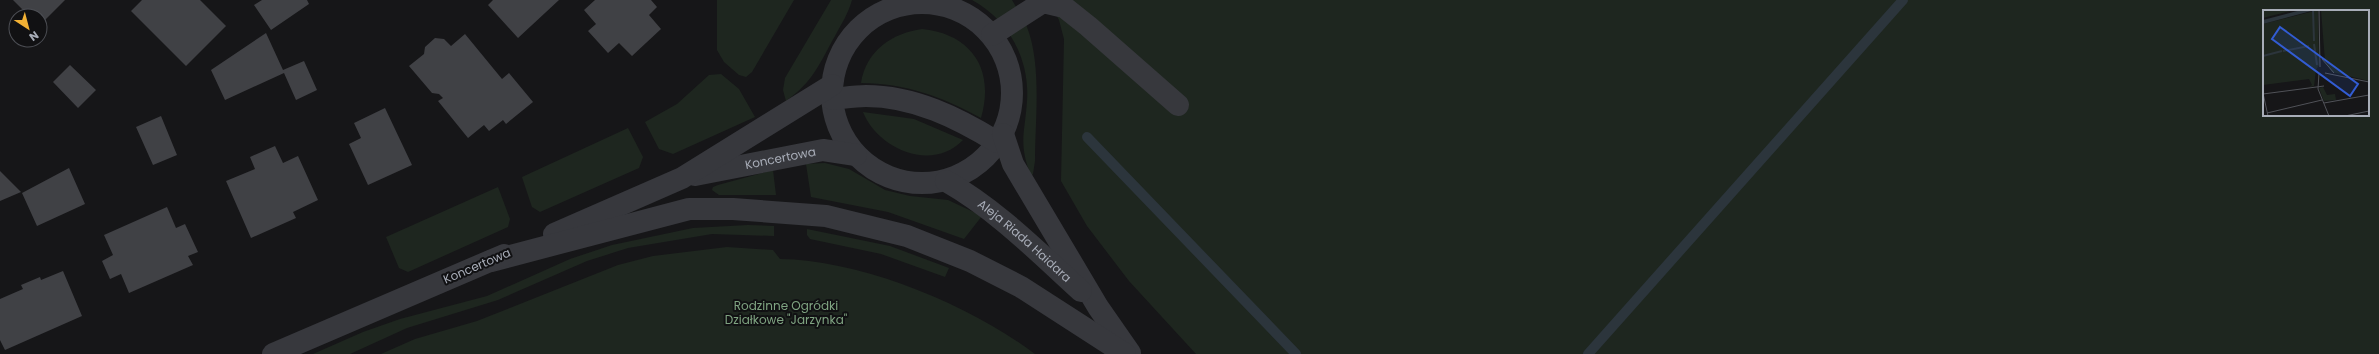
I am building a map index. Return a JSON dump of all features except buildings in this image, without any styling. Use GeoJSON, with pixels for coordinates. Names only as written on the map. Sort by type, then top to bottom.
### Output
{"type":"FeatureCollection","features":[{"type":"Feature","properties":{"kind":"street"},"geometry":{"type":"LineString","coordinates":[[867,21],[869,0]]}},
{"type":"Feature","properties":{"kind":"street"},"geometry":{"type":"LineString","coordinates":[[930,1],[965,13],[980,23],[992,35],[1007,61],[1013,83],[1013,101],[1000,138],[989,155],[969,171],[946,181],[914,184],[898,180],[868,166],[856,155],[844,139],[836,122],[832,92],[836,66],[843,50],[854,34],[867,21],[887,10],[930,1]]}},
{"type":"Feature","properties":{"kind":"street"},"geometry":{"type":"LineString","coordinates":[[992,35],[1043,2],[1064,7],[1088,26],[1178,105]]}},
{"type":"Feature","properties":{"kind":"street"},"geometry":{"type":"LineString","coordinates":[[832,92],[930,107],[1000,138]]}},
{"type":"Feature","properties":{"kind":"street","name":"Koncertowa"},"geometry":{"type":"LineString","coordinates":[[273,354],[682,178],[832,92]]}},
{"type":"Feature","properties":{"kind":"street","name":"Aleja Riada Haidara"},"geometry":{"type":"LineString","coordinates":[[1000,138],[1012,164],[1098,307],[1131,354]]}},
{"type":"Feature","properties":{"kind":"street","name":"Koncertowa"},"geometry":{"type":"LineString","coordinates":[[682,178],[823,150],[856,155]]}},
{"type":"Feature","properties":{"kind":"street","name":"Aleja Riada Haidara"},"geometry":{"type":"LineString","coordinates":[[946,181],[974,196],[1001,218],[1098,307]]}},
{"type":"Feature","properties":{"kind":"street"},"geometry":{"type":"LineString","coordinates":[[491,261],[689,209],[733,209],[826,216],[907,236],[970,261],[1021,287],[1125,354]]}},
{"type":"Feature","properties":{"kind":"green space"},"geometry":{"type":"Polygon","coordinates":[[[717,0],[794,0],[752,72],[746,77],[739,75],[724,62],[717,50],[717,0]]]}},
{"type":"Feature","properties":{"kind":"green space"},"geometry":{"type":"Polygon","coordinates":[[[831,0],[852,0],[845,18],[815,72],[795,94],[786,101],[783,90],[785,78],[831,0]]]}},
{"type":"Feature","properties":{"kind":"green space"},"geometry":{"type":"Polygon","coordinates":[[[972,0],[1012,0],[1027,27],[1032,42],[1035,59],[1037,93],[1035,161],[1033,174],[1031,176],[1023,146],[1027,86],[1021,56],[1006,30],[997,18],[972,0]]]}},
{"type":"Feature","properties":{"kind":"green space"},"geometry":{"type":"Polygon","coordinates":[[[1048,0],[2379,0],[2379,354],[1196,354],[1129,281],[1087,226],[1061,181],[1064,39],[1059,20],[1048,0]]]}},
{"type":"Feature","properties":{"kind":"green space"},"geometry":{"type":"Polygon","coordinates":[[[922,29],[939,32],[954,38],[976,57],[982,70],[985,85],[985,101],[981,118],[967,110],[923,93],[893,86],[861,83],[868,62],[882,46],[891,39],[911,31],[922,29]]]}},
{"type":"Feature","properties":{"kind":"green space"},"geometry":{"type":"Polygon","coordinates":[[[721,74],[739,89],[755,117],[673,154],[659,149],[645,122],[677,104],[709,75],[721,74]]]}},
{"type":"Feature","properties":{"kind":"green space"},"geometry":{"type":"Polygon","coordinates":[[[863,112],[914,119],[963,140],[950,150],[936,155],[921,155],[906,152],[892,145],[880,136],[870,125],[863,112]]]}},
{"type":"Feature","properties":{"kind":"green space"},"geometry":{"type":"Polygon","coordinates":[[[628,128],[643,157],[639,168],[540,212],[532,207],[522,177],[628,128]]]}},
{"type":"Feature","properties":{"kind":"green space"},"geometry":{"type":"Polygon","coordinates":[[[825,163],[849,169],[885,190],[910,196],[948,200],[982,216],[964,239],[888,212],[811,197],[806,164],[825,163]]]}},
{"type":"Feature","properties":{"kind":"green space"},"geometry":{"type":"Polygon","coordinates":[[[773,170],[776,195],[719,195],[712,190],[713,187],[718,185],[773,170]]]}},
{"type":"Feature","properties":{"kind":"green space"},"geometry":{"type":"Polygon","coordinates":[[[498,187],[510,219],[508,227],[408,272],[399,268],[386,237],[498,187]]]}},
{"type":"Feature","properties":{"kind":"green space"},"geometry":{"type":"Polygon","coordinates":[[[748,225],[774,226],[774,236],[712,234],[628,248],[587,261],[498,300],[407,328],[350,354],[313,354],[363,332],[400,319],[487,296],[570,259],[612,245],[693,228],[748,225]]]}},
{"type":"Feature","properties":{"kind":"green space"},"geometry":{"type":"Polygon","coordinates":[[[807,229],[890,246],[949,268],[945,277],[881,254],[810,239],[807,235],[807,229]]]}},
{"type":"Feature","properties":{"kind":"green space","name":"Rodzinne Ogródki Działkowe \"Jarzynka\""},"geometry":{"type":"Polygon","coordinates":[[[727,247],[773,250],[780,259],[812,261],[845,267],[914,288],[979,319],[1009,336],[1035,354],[381,354],[415,339],[477,321],[618,265],[653,256],[727,247]]]}},
{"type":"Feature","properties":{"kind":"waterway"},"geometry":{"type":"LineString","coordinates":[[1588,354],[1903,0]]}},
{"type":"Feature","properties":{"kind":"waterway"},"geometry":{"type":"LineString","coordinates":[[1087,137],[1296,354]]}}]}
